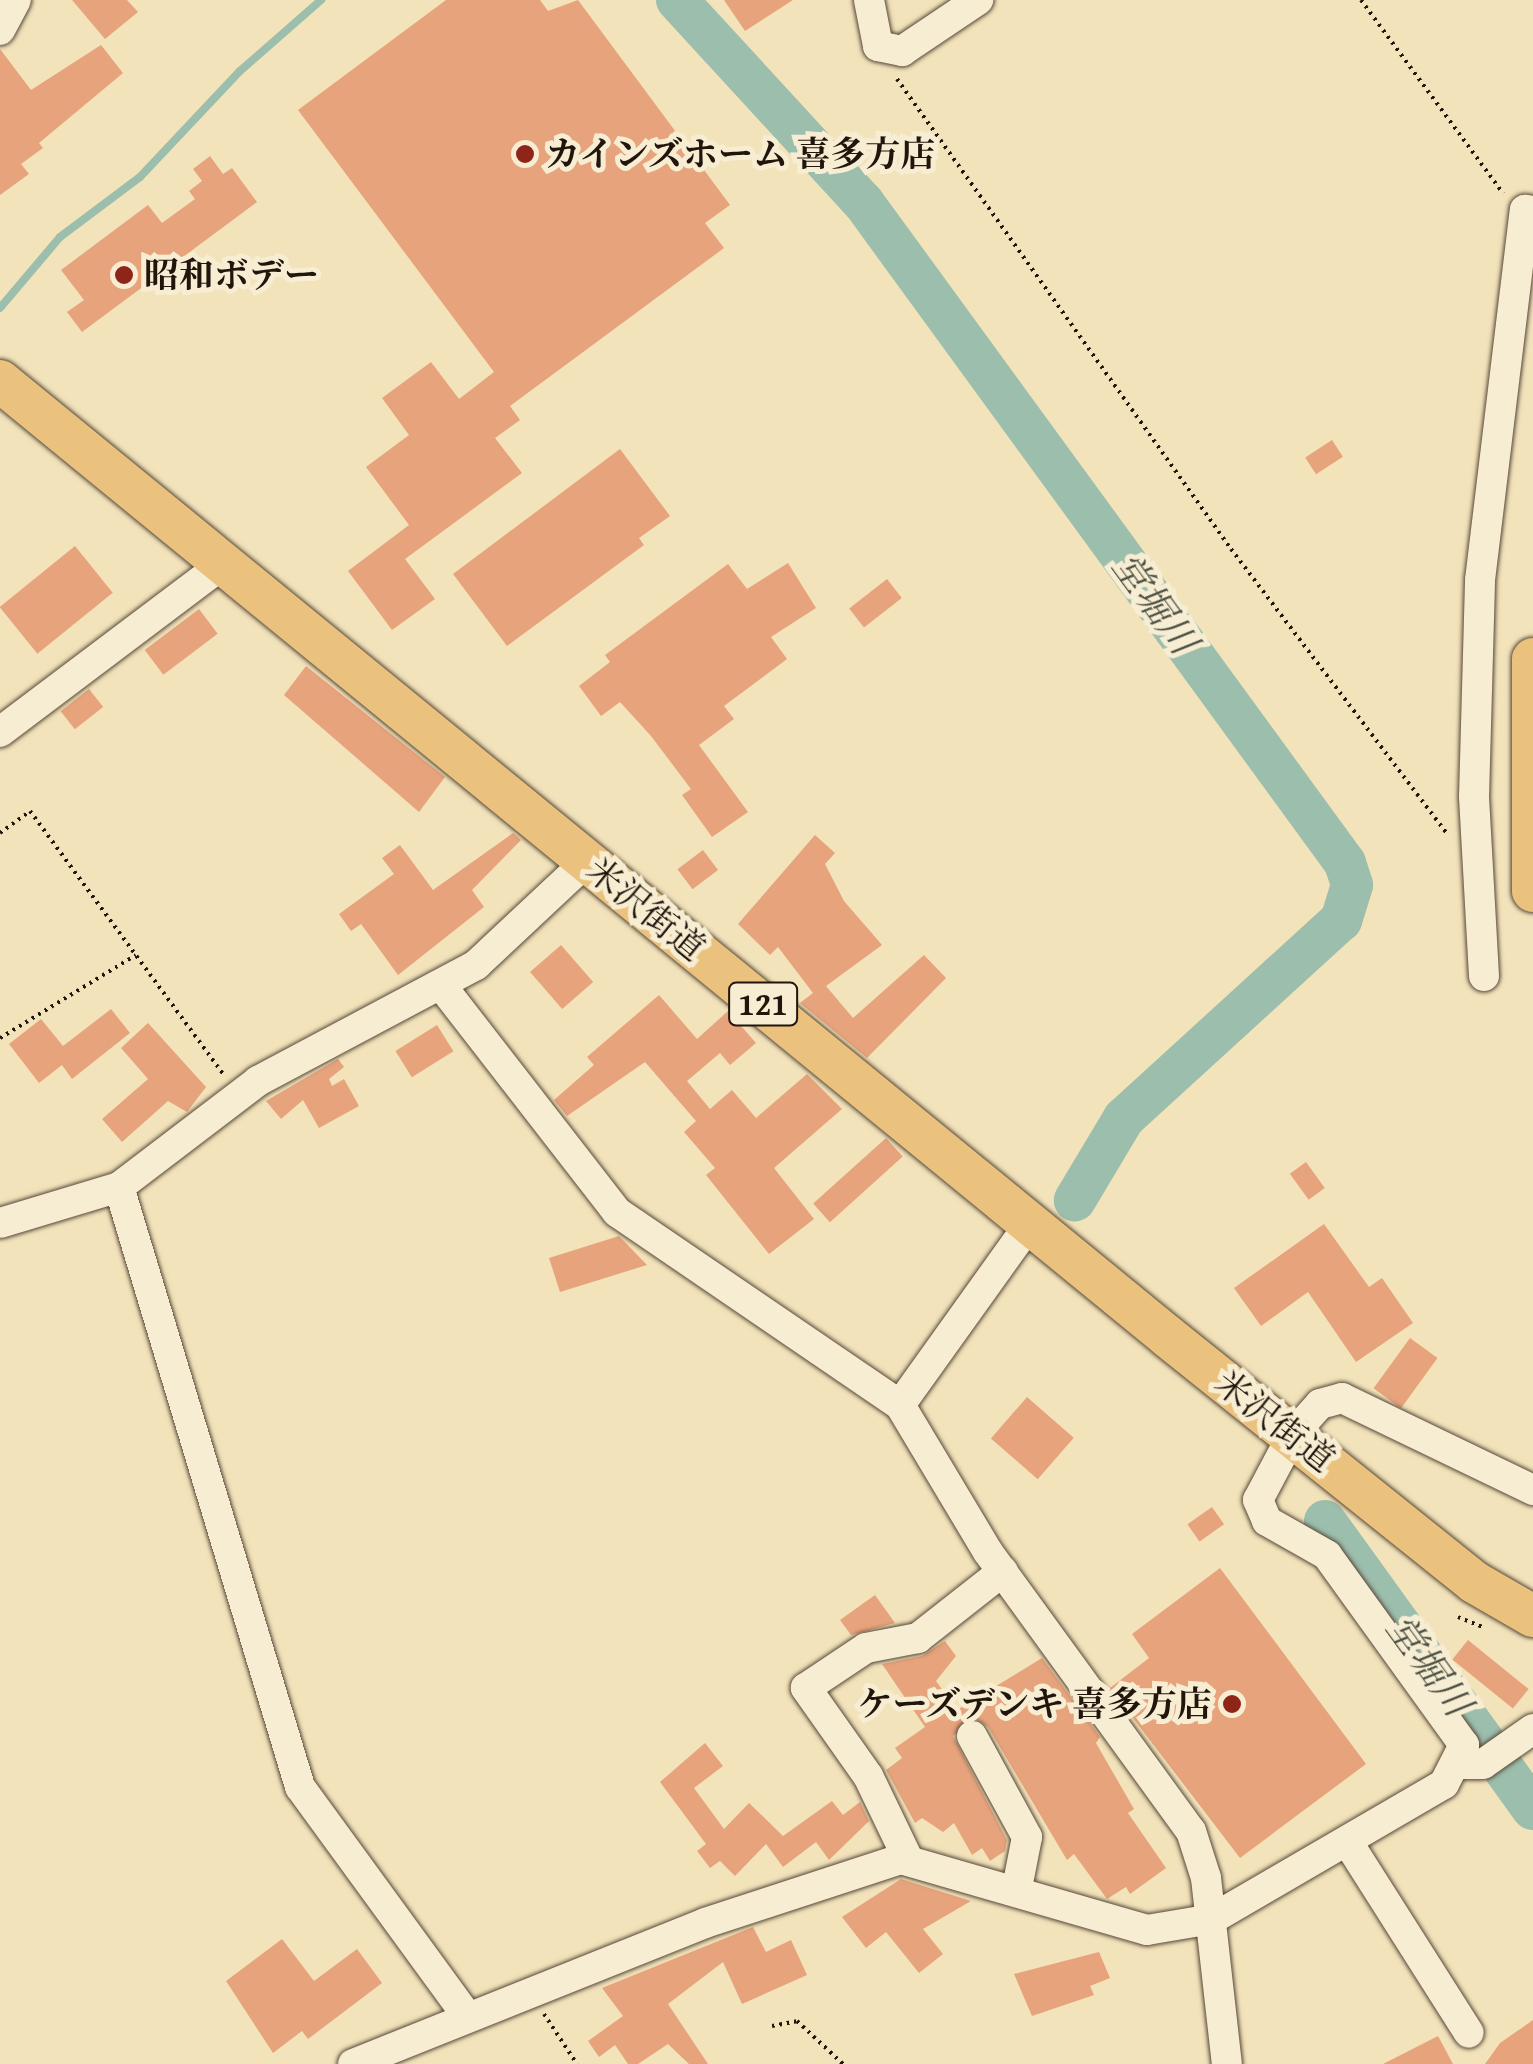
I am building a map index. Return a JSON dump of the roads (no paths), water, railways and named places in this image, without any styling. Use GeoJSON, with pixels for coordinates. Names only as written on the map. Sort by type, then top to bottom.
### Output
{"type":"FeatureCollection","features":[{"type":"Feature","properties":{"kind":"highway","name":"米沢街道"},"geometry":{"type":"LineString","coordinates":[[0,380],[1474,1582],[1533,1616]]}},
{"type":"Feature","properties":{"kind":"highway"},"geometry":{"type":"LineString","coordinates":[[1533,659],[1533,891]]}},
{"type":"Feature","properties":{"kind":"street"},"geometry":{"type":"LineString","coordinates":[[0,30],[16,0]]}},
{"type":"Feature","properties":{"kind":"street"},"geometry":{"type":"LineString","coordinates":[[869,0],[870,34],[894,50],[911,48],[978,0]]}},
{"type":"Feature","properties":{"kind":"street"},"geometry":{"type":"LineString","coordinates":[[1484,976],[1475,846],[1488,482],[1529,211]]}},
{"type":"Feature","properties":{"kind":"street"},"geometry":{"type":"LineString","coordinates":[[0,732],[224,564]]}},
{"type":"Feature","properties":{"kind":"street"},"geometry":{"type":"LineString","coordinates":[[0,1222],[119,1188],[238,1094],[476,965],[587,861]]}},
{"type":"Feature","properties":{"kind":"street"},"geometry":{"type":"LineString","coordinates":[[444,989],[617,1212],[900,1405],[1003,1571],[1190,1831],[1212,1919],[1228,2064]]}},
{"type":"Feature","properties":{"kind":"street"},"geometry":{"type":"LineString","coordinates":[[119,1188],[300,1786],[466,2014]]}},
{"type":"Feature","properties":{"kind":"street"},"geometry":{"type":"LineString","coordinates":[[900,1405],[1031,1222]]}},
{"type":"Feature","properties":{"kind":"street"},"geometry":{"type":"LineString","coordinates":[[1482,1759],[1464,1745],[1327,1556],[1268,1521],[1258,1500],[1292,1434],[1320,1404],[1342,1398],[1533,1490]]}},
{"type":"Feature","properties":{"kind":"street"},"geometry":{"type":"LineString","coordinates":[[908,1859],[868,1776],[806,1688],[866,1648],[918,1638],[1003,1571]]}},
{"type":"Feature","properties":{"kind":"street"},"geometry":{"type":"LineString","coordinates":[[370,2060],[466,2014],[803,1887],[908,1859],[1017,1888],[1147,1930],[1212,1919],[1533,1729]]}},
{"type":"Feature","properties":{"kind":"street"},"geometry":{"type":"LineString","coordinates":[[972,1736],[1027,1837],[1017,1888]]}},
{"type":"Feature","properties":{"kind":"street"},"geometry":{"type":"LineString","coordinates":[[1348,1840],[1469,2033]]}},
{"type":"Feature","properties":{"kind":"waterway"},"geometry":{"type":"LineString","coordinates":[[0,308],[60,237],[140,177],[240,71],[321,0]]}},
{"type":"Feature","properties":{"kind":"waterway","name":"堂堀川"},"geometry":{"type":"LineString","coordinates":[[677,0],[863,202],[1345,863],[1352,885],[1341,920],[1124,1118],[1075,1200]]}},
{"type":"Feature","properties":{"kind":"waterway","name":"堂堀川"},"geometry":{"type":"LineString","coordinates":[[1325,1521],[1533,1809]]}},
{"type":"Feature","properties":{"kind":"place","name":"カインズホーム 喜多方店"},"geometry":{"type":"Point","coordinates":[525,154]}},
{"type":"Feature","properties":{"kind":"place","name":"昭和ボデー"},"geometry":{"type":"Point","coordinates":[124,275]}},
{"type":"Feature","properties":{"kind":"place","name":"ケーズデンキ 喜多方店"},"geometry":{"type":"Point","coordinates":[1232,1704]}}]}
